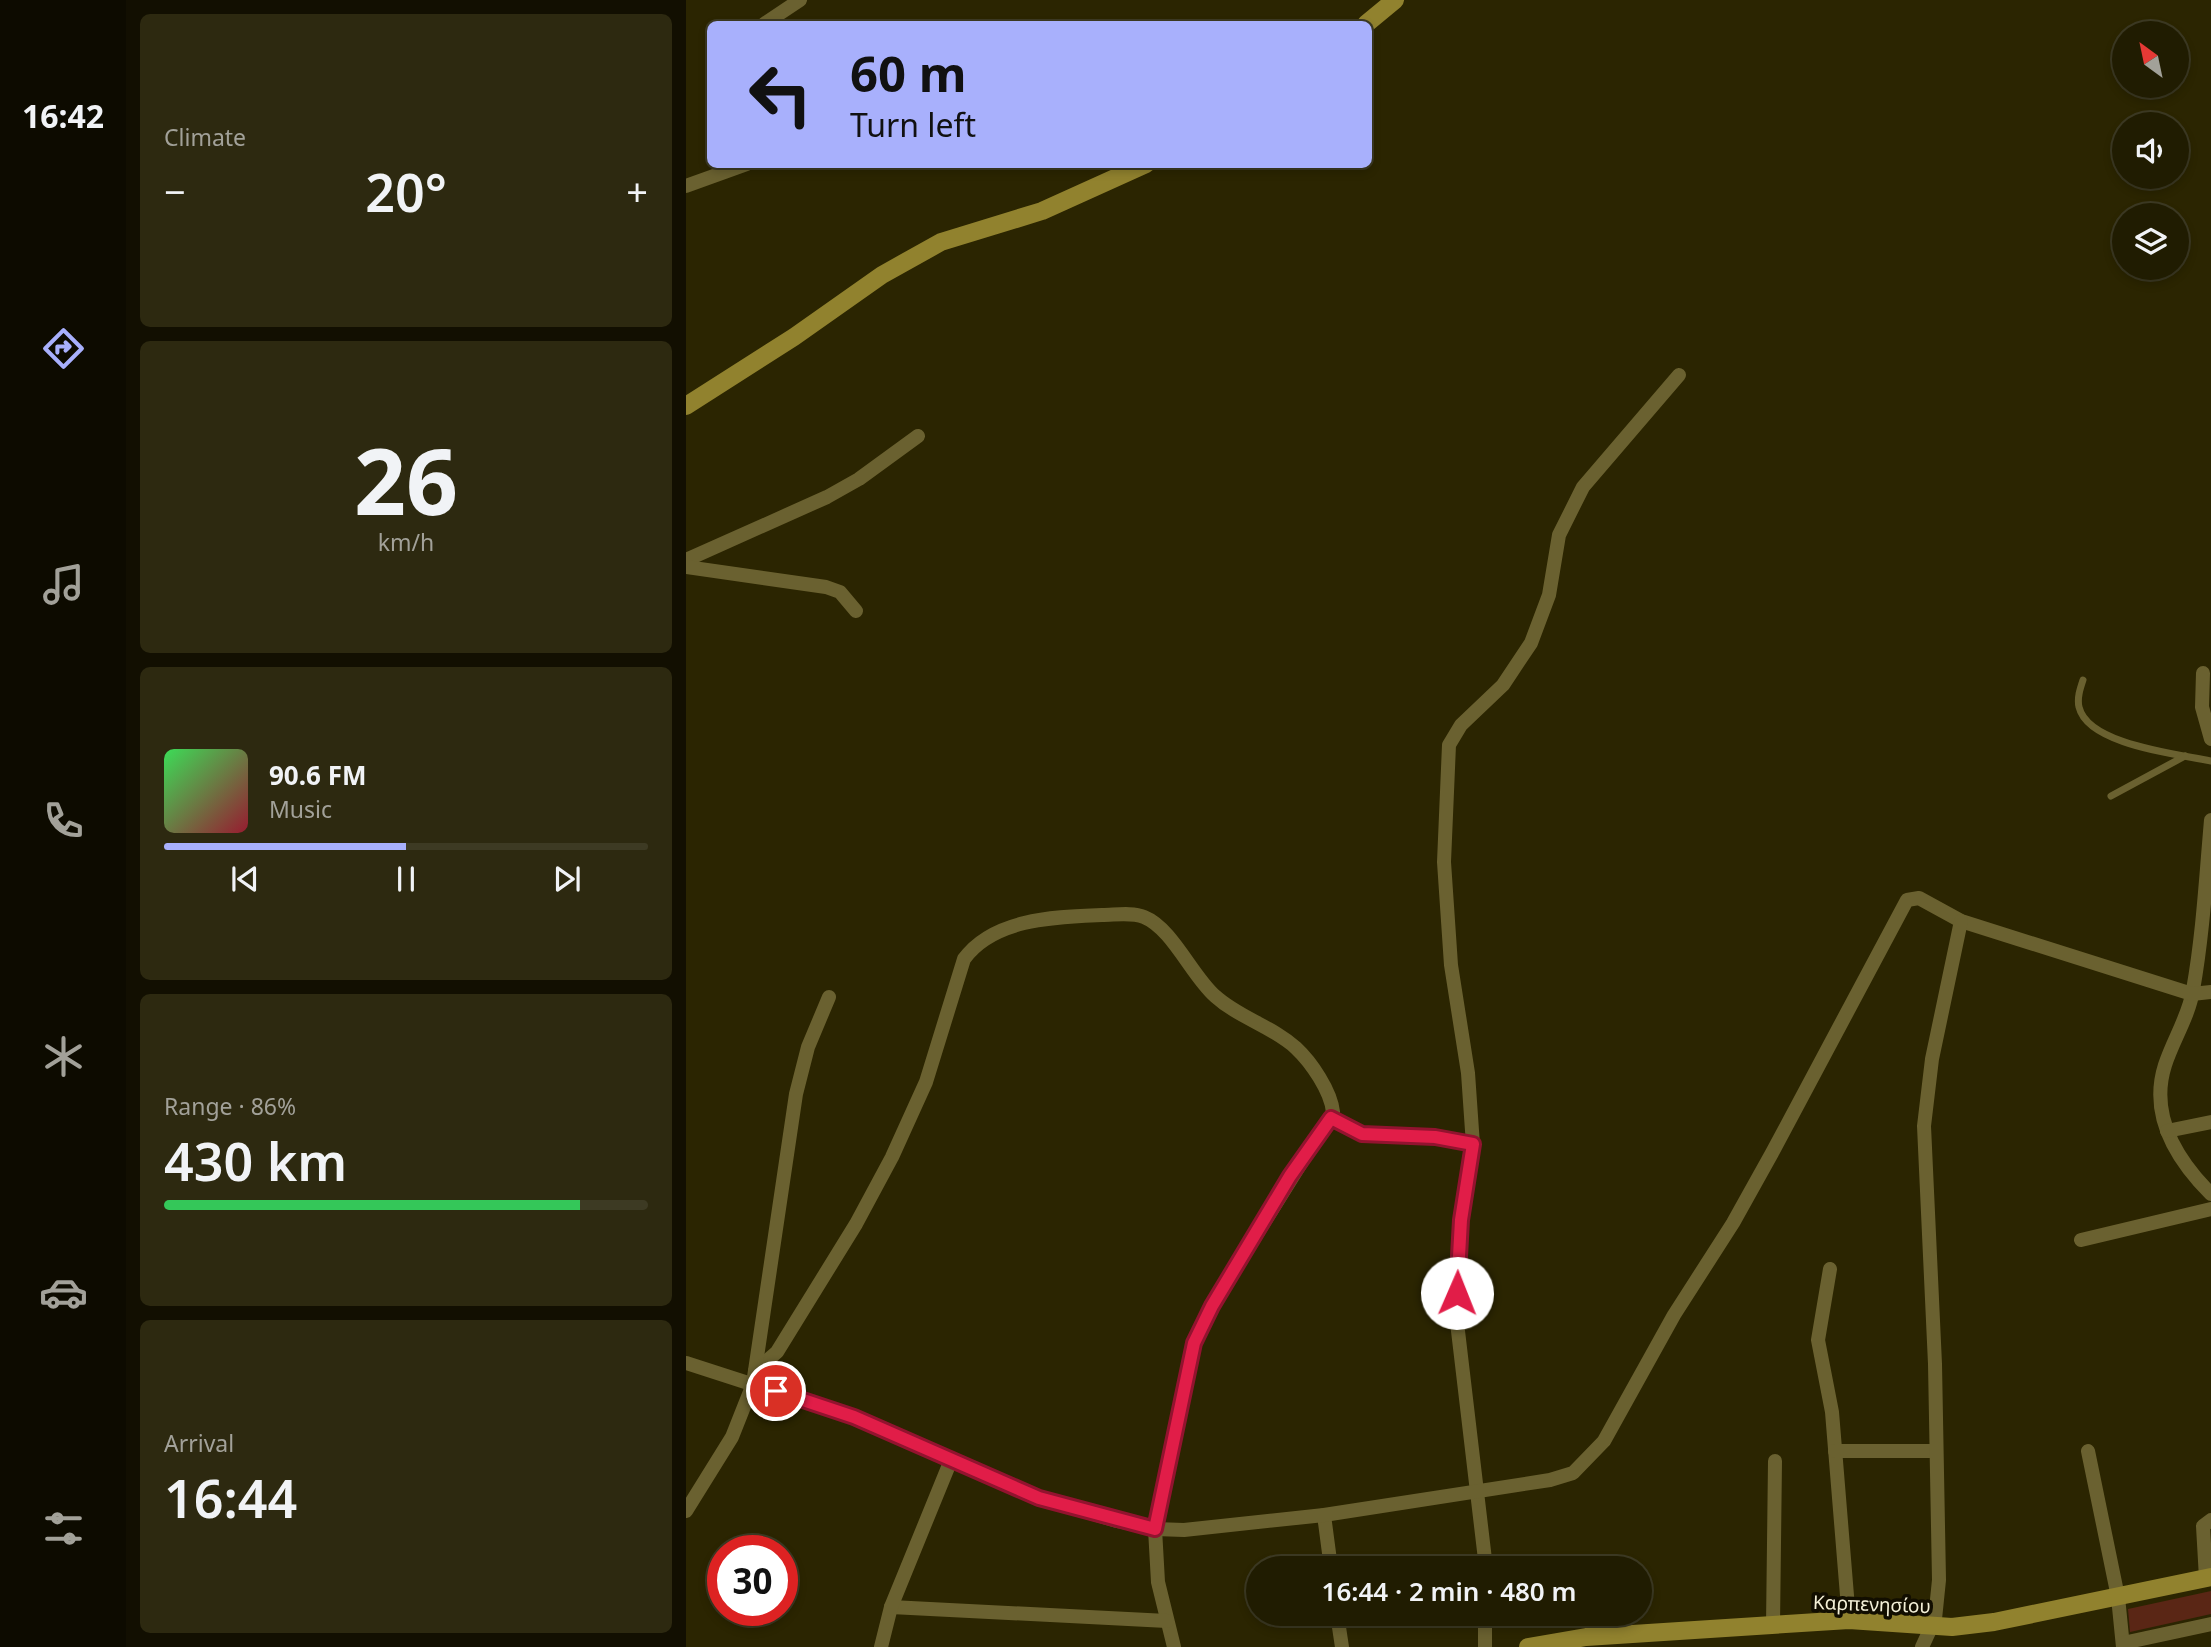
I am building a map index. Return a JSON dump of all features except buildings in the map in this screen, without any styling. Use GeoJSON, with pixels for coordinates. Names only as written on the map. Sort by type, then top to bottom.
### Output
{"type":"FeatureCollection","features":[{"type":"Feature","properties":{"kind":"main road"},"geometry":{"type":"LineString","coordinates":[[1370,21],[1395,0]]}},
{"type":"Feature","properties":{"kind":"main road"},"geometry":{"type":"LineString","coordinates":[[686,406],[794,337],[882,275],[941,242],[1042,211],[1137,168]]}},
{"type":"Feature","properties":{"kind":"main road","name":"Καρπενησίου"},"geometry":{"type":"LineString","coordinates":[[1528,1647],[1586,1637],[1849,1620],[1932,1627],[1994,1622],[2208,1578]]}},
{"type":"Feature","properties":{"kind":"street"},"geometry":{"type":"LineString","coordinates":[[768,21],[800,0]]}},
{"type":"Feature","properties":{"kind":"street"},"geometry":{"type":"LineString","coordinates":[[686,186],[736,168]]}},
{"type":"Feature","properties":{"kind":"street"},"geometry":{"type":"LineString","coordinates":[[1485,1556],[1457,1314],[1461,1220],[1473,1144],[1468,1073],[1451,965],[1444,863],[1449,745],[1461,725],[1503,685],[1531,643],[1549,595],[1559,534],[1583,487],[1679,375]]}},
{"type":"Feature","properties":{"kind":"street"},"geometry":{"type":"LineString","coordinates":[[686,559],[827,497],[859,479],[918,436]]}},
{"type":"Feature","properties":{"kind":"street"},"geometry":{"type":"LineString","coordinates":[[686,567],[826,587],[840,592],[856,611]]}},
{"type":"Feature","properties":{"kind":"street"},"geometry":{"type":"LineString","coordinates":[[2203,673],[2202,707],[2211,739]]}},
{"type":"Feature","properties":{"kind":"street"},"geometry":{"type":"LineString","coordinates":[[2211,820],[2192,994],[2163,1074],[2168,1131],[2179,1158],[2211,1194]]}},
{"type":"Feature","properties":{"kind":"street"},"geometry":{"type":"LineString","coordinates":[[686,1363],[754,1377],[854,1417],[1039,1498],[1155,1529],[1184,1530],[1324,1516],[1550,1479],[1573,1473],[1589,1460],[1604,1441],[1674,1315],[1733,1223],[1906,900],[1919,898],[1961,921],[2192,994],[2211,992]]}},
{"type":"Feature","properties":{"kind":"street"},"geometry":{"type":"LineString","coordinates":[[754,1377],[777,1352],[877,1187],[926,1082],[964,959],[971,948],[994,934],[1058,916],[1127,915],[1148,918],[1163,932],[1215,997],[1297,1049],[1329,1095],[1333,1112],[1290,1176],[1212,1306],[1194,1343],[1155,1529],[1156,1567],[1174,1647]]}},
{"type":"Feature","properties":{"kind":"street"},"geometry":{"type":"LineString","coordinates":[[1922,1647],[1932,1627],[1939,1596],[1924,1126],[1932,1059],[1961,921]]}},
{"type":"Feature","properties":{"kind":"street"},"geometry":{"type":"LineString","coordinates":[[686,1511],[732,1437],[754,1377],[796,1094],[810,1040],[828,997]]}},
{"type":"Feature","properties":{"kind":"street"},"geometry":{"type":"LineString","coordinates":[[1331,1118],[1362,1134],[1435,1137],[1473,1144]]}},
{"type":"Feature","properties":{"kind":"street"},"geometry":{"type":"LineString","coordinates":[[2168,1131],[2211,1122]]}},
{"type":"Feature","properties":{"kind":"street"},"geometry":{"type":"LineString","coordinates":[[2081,1240],[2211,1209]]}},
{"type":"Feature","properties":{"kind":"street"},"geometry":{"type":"LineString","coordinates":[[1830,1269],[1818,1340],[1828,1384],[1849,1620]]}},
{"type":"Feature","properties":{"kind":"street"},"geometry":{"type":"LineString","coordinates":[[1835,1451],[1936,1451]]}},
{"type":"Feature","properties":{"kind":"street"},"geometry":{"type":"LineString","coordinates":[[2088,1451],[2118,1597],[2123,1645],[2211,1623]]}},
{"type":"Feature","properties":{"kind":"street"},"geometry":{"type":"LineString","coordinates":[[881,1647],[891,1607],[951,1460]]}},
{"type":"Feature","properties":{"kind":"street"},"geometry":{"type":"LineString","coordinates":[[1773,1625],[1774,1461]]}},
{"type":"Feature","properties":{"kind":"street"},"geometry":{"type":"LineString","coordinates":[[1324,1516],[1329,1556]]}},
{"type":"Feature","properties":{"kind":"street"},"geometry":{"type":"LineString","coordinates":[[2208,1578],[2202,1534],[2203,1526],[2211,1520]]}},
{"type":"Feature","properties":{"kind":"street"},"geometry":{"type":"LineString","coordinates":[[891,1607],[1167,1621]]}},
{"type":"Feature","properties":{"kind":"street"},"geometry":{"type":"LineString","coordinates":[[1339,1626],[1342,1647]]}},
{"type":"Feature","properties":{"kind":"street"},"geometry":{"type":"LineString","coordinates":[[1485,1626],[1485,1647]]}},
{"type":"Feature","properties":{"kind":"lane"},"geometry":{"type":"LineString","coordinates":[[2082,680],[2078,705],[2081,713],[2101,734],[2211,761]]}},
{"type":"Feature","properties":{"kind":"lane"},"geometry":{"type":"LineString","coordinates":[[2111,796],[2186,755]]}},
{"type":"Feature","properties":{"kind":"shaded area"},"geometry":{"type":"Polygon","coordinates":[[[2211,1591],[2211,1614],[2130,1632],[2128,1609],[2211,1591]]]}},
{"type":"Feature","properties":{"kind":"route"},"geometry":{"type":"LineString","coordinates":[[776,1391],[885,1429],[1039,1498],[1155,1529],[1194,1343],[1212,1306],[1290,1176],[1331,1118],[1362,1134],[1435,1137],[1473,1144],[1461,1220],[1457,1293]]}}]}
